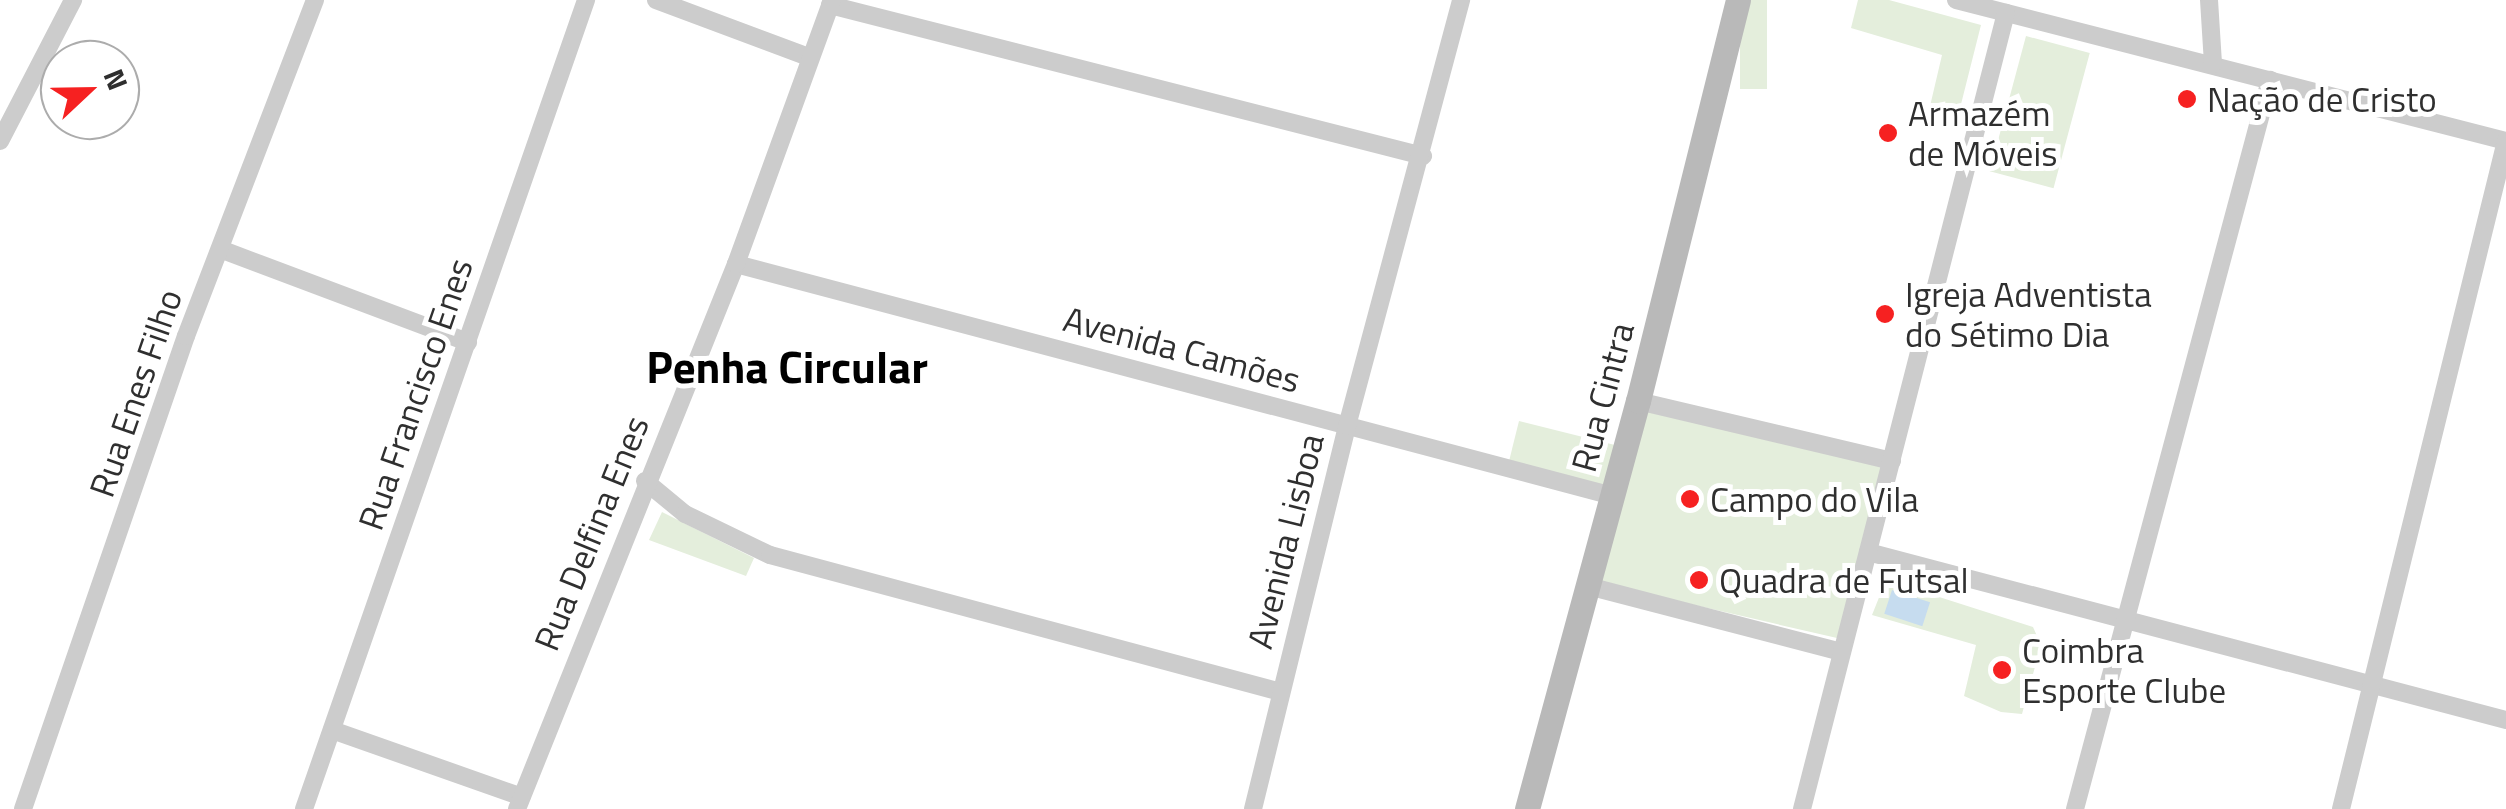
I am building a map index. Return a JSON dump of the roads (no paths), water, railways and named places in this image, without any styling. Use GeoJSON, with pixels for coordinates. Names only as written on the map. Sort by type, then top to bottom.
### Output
{"type":"FeatureCollection","features":[{"type":"Feature","properties":{"kind":"street"},"geometry":{"type":"LineString","coordinates":[[0,141],[73,0]]}},
{"type":"Feature","properties":{"kind":"street","name":"Rua Enes Filho"},"geometry":{"type":"LineString","coordinates":[[23,809],[220,249],[315,0]]}},
{"type":"Feature","properties":{"kind":"street","name":"Rua Francisco Enes"},"geometry":{"type":"LineString","coordinates":[[304,809],[586,0]]}},
{"type":"Feature","properties":{"kind":"street"},"geometry":{"type":"LineString","coordinates":[[656,0],[811,58]]}},
{"type":"Feature","properties":{"kind":"street","name":"Avenida Lisboa"},"geometry":{"type":"LineString","coordinates":[[1253,809],[1347,426],[1423,156],[1462,0]]}},
{"type":"Feature","properties":{"kind":"street","name":"Rua Cintra"},"geometry":{"type":"LineString","coordinates":[[1527,809],[1638,400],[1738,0]]}},
{"type":"Feature","properties":{"kind":"street"},"geometry":{"type":"LineString","coordinates":[[1956,0],[2506,141],[2341,809]]}},
{"type":"Feature","properties":{"kind":"street"},"geometry":{"type":"LineString","coordinates":[[2210,0],[2213,64]]}},
{"type":"Feature","properties":{"kind":"street"},"geometry":{"type":"LineString","coordinates":[[831,2],[1423,156]]}},
{"type":"Feature","properties":{"kind":"street","name":"Rua Delfina Enes"},"geometry":{"type":"LineString","coordinates":[[520,803],[645,481],[736,264],[831,2]]}},
{"type":"Feature","properties":{"kind":"street"},"geometry":{"type":"LineString","coordinates":[[1802,809],[2006,13]]}},
{"type":"Feature","properties":{"kind":"street"},"geometry":{"type":"LineString","coordinates":[[2075,809],[2270,80]]}},
{"type":"Feature","properties":{"kind":"street"},"geometry":{"type":"LineString","coordinates":[[220,249],[468,342]]}},
{"type":"Feature","properties":{"kind":"street","name":"Avenida Camões"},"geometry":{"type":"LineString","coordinates":[[736,264],[1612,496]]}},
{"type":"Feature","properties":{"kind":"street"},"geometry":{"type":"LineString","coordinates":[[1638,400],[1892,461]]}},
{"type":"Feature","properties":{"kind":"street"},"geometry":{"type":"LineString","coordinates":[[645,481],[686,514],[770,555],[1280,692]]}},
{"type":"Feature","properties":{"kind":"street"},"geometry":{"type":"LineString","coordinates":[[1868,552],[2506,720]]}},
{"type":"Feature","properties":{"kind":"street"},"geometry":{"type":"LineString","coordinates":[[1588,586],[1842,652]]}},
{"type":"Feature","properties":{"kind":"street"},"geometry":{"type":"LineString","coordinates":[[332,730],[520,803]]}},
{"type":"Feature","properties":{"kind":"water"},"geometry":{"type":"Polygon","coordinates":[[[1892,590],[1930,602],[1922,626],[1884,614],[1892,590]]]}},
{"type":"Feature","properties":{"kind":"place","name":"Nação de Cristo"},"geometry":{"type":"Point","coordinates":[2187,99]}},
{"type":"Feature","properties":{"kind":"place","name":"Armazém de Móveis"},"geometry":{"type":"Point","coordinates":[1888,133]}},
{"type":"Feature","properties":{"kind":"place","name":"Igreja Adventista do Sétimo Dia"},"geometry":{"type":"Point","coordinates":[1885,314]}},
{"type":"Feature","properties":{"kind":"place","name":"Campo do Vila"},"geometry":{"type":"Point","coordinates":[1690,499]}},
{"type":"Feature","properties":{"kind":"place","name":"Quadra de Futsal"},"geometry":{"type":"Point","coordinates":[1699,580]}},
{"type":"Feature","properties":{"kind":"place","name":"Coimbra Esporte Clube"},"geometry":{"type":"Point","coordinates":[2002,670]}},
{"type":"Feature","properties":{"kind":"district","name":"Penha Circular"},"geometry":{"type":"Point","coordinates":[787,367]}}]}
